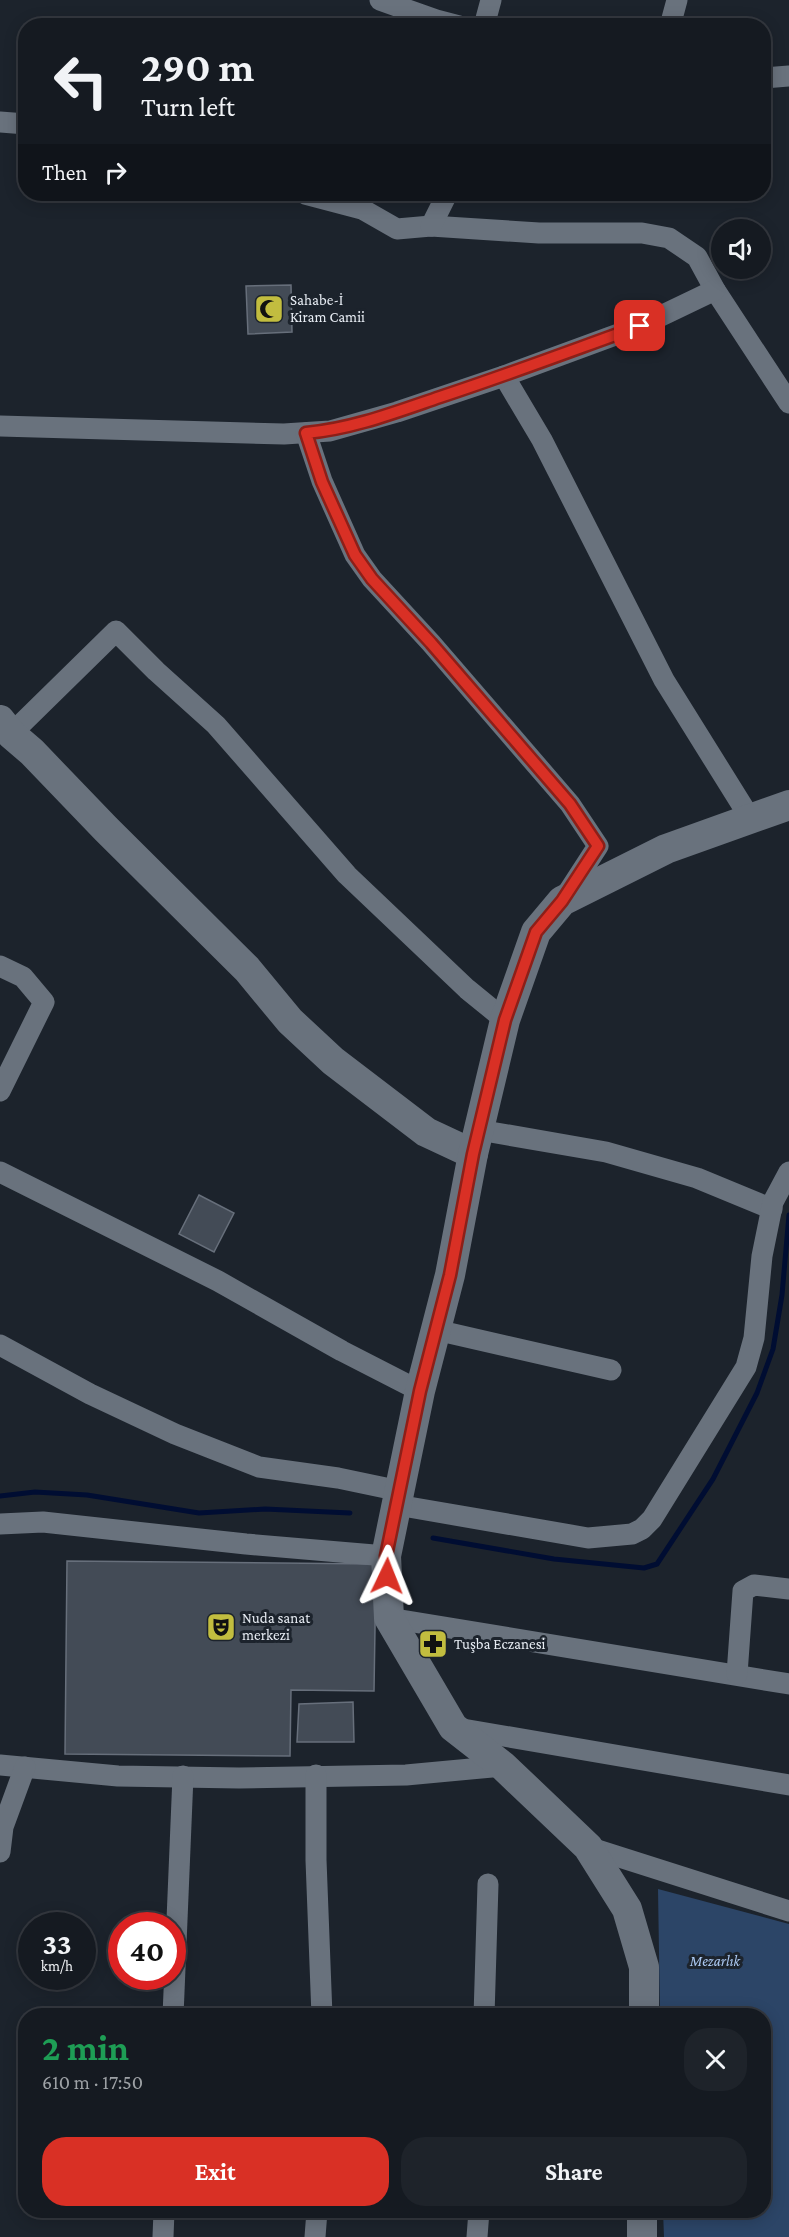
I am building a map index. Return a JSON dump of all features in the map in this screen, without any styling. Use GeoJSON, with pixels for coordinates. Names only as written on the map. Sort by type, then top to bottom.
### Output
{"type":"FeatureCollection","features":[{"type":"Feature","properties":{"kind":"street"},"geometry":{"type":"LineString","coordinates":[[380,0],[430,18]]}},
{"type":"Feature","properties":{"kind":"street"},"geometry":{"type":"LineString","coordinates":[[486,18],[491,0]]}},
{"type":"Feature","properties":{"kind":"street"},"geometry":{"type":"LineString","coordinates":[[672,18],[677,0]]}},
{"type":"Feature","properties":{"kind":"street"},"geometry":{"type":"LineString","coordinates":[[771,77],[789,76]]}},
{"type":"Feature","properties":{"kind":"street"},"geometry":{"type":"LineString","coordinates":[[0,122],[18,123]]}},
{"type":"Feature","properties":{"kind":"street"},"geometry":{"type":"LineString","coordinates":[[333,201],[362,208],[397,229],[431,226],[539,233],[642,233],[669,238],[697,257],[715,290],[789,403]]}},
{"type":"Feature","properties":{"kind":"street"},"geometry":{"type":"LineString","coordinates":[[431,226],[444,201]]}},
{"type":"Feature","properties":{"kind":"street"},"geometry":{"type":"LineString","coordinates":[[0,426],[251,434],[330,431],[398,412],[504,376],[640,326],[715,290]]}},
{"type":"Feature","properties":{"kind":"street"},"geometry":{"type":"LineString","coordinates":[[504,376],[542,440],[664,680],[750,818]]}},
{"type":"Feature","properties":{"kind":"street"},"geometry":{"type":"LineString","coordinates":[[306,433],[322,482],[341,528],[372,579],[431,643],[570,804],[598,846],[562,901],[536,932],[505,1020],[476,1142],[450,1275],[420,1391],[386,1556],[389,1618],[453,1727],[503,1766],[588,1847],[627,1909],[644,1967],[644,2008]]}},
{"type":"Feature","properties":{"kind":"street"},"geometry":{"type":"LineString","coordinates":[[505,1020],[468,989],[347,875],[216,724],[156,671],[116,631],[5,727],[247,969],[290,1021],[333,1061],[426,1132],[476,1142],[606,1152],[697,1178],[772,1209]]}},
{"type":"Feature","properties":{"kind":"street"},"geometry":{"type":"LineString","coordinates":[[562,901],[666,849],[789,805]]}},
{"type":"Feature","properties":{"kind":"street"},"geometry":{"type":"LineString","coordinates":[[0,966],[23,977],[44,1002],[0,1091]]}},
{"type":"Feature","properties":{"kind":"street"},"geometry":{"type":"LineString","coordinates":[[0,1172],[218,1281],[342,1351],[420,1391]]}},
{"type":"Feature","properties":{"kind":"street"},"geometry":{"type":"LineString","coordinates":[[0,1345],[90,1394],[175,1434],[258,1467],[338,1478],[399,1498],[588,1538],[632,1534],[652,1520],[746,1367],[754,1338],[762,1256],[773,1202],[789,1172]]}},
{"type":"Feature","properties":{"kind":"street"},"geometry":{"type":"LineString","coordinates":[[436,1330],[611,1370]]}},
{"type":"Feature","properties":{"kind":"street"},"geometry":{"type":"LineString","coordinates":[[0,1524],[43,1522],[246,1544],[386,1556]]}},
{"type":"Feature","properties":{"kind":"street"},"geometry":{"type":"LineString","coordinates":[[737,1674],[743,1591],[754,1584],[789,1589]]}},
{"type":"Feature","properties":{"kind":"street"},"geometry":{"type":"LineString","coordinates":[[389,1618],[789,1684]]}},
{"type":"Feature","properties":{"kind":"street"},"geometry":{"type":"LineString","coordinates":[[453,1727],[789,1785]]}},
{"type":"Feature","properties":{"kind":"street"},"geometry":{"type":"LineString","coordinates":[[0,1765],[118,1776],[239,1778],[406,1775],[503,1766]]}},
{"type":"Feature","properties":{"kind":"street"},"geometry":{"type":"LineString","coordinates":[[0,1852],[3,1827],[25,1767]]}},
{"type":"Feature","properties":{"kind":"street"},"geometry":{"type":"LineString","coordinates":[[316,1775],[316,1860],[322,2008]]}},
{"type":"Feature","properties":{"kind":"street"},"geometry":{"type":"LineString","coordinates":[[173,2008],[183,1776]]}},
{"type":"Feature","properties":{"kind":"street"},"geometry":{"type":"LineString","coordinates":[[588,1847],[789,1911]]}},
{"type":"Feature","properties":{"kind":"street"},"geometry":{"type":"LineString","coordinates":[[484,2008],[488,1884]]}},
{"type":"Feature","properties":{"kind":"street"},"geometry":{"type":"LineString","coordinates":[[163,2237],[164,2218]]}},
{"type":"Feature","properties":{"kind":"street"},"geometry":{"type":"LineString","coordinates":[[315,2237],[316,2218]]}},
{"type":"Feature","properties":{"kind":"street"},"geometry":{"type":"LineString","coordinates":[[477,2237],[478,2218]]}},
{"type":"Feature","properties":{"kind":"street"},"geometry":{"type":"LineString","coordinates":[[642,2218],[642,2237]]}},
{"type":"Feature","properties":{"kind":"green space","name":"Mezarlık"},"geometry":{"type":"Polygon","coordinates":[[[658,1889],[789,1924],[789,2237],[664,2237],[663,2218],[771,2218],[771,2008],[660,2008],[658,1889]]]}},
{"type":"Feature","properties":{"kind":"building","name":"Sahabe-İ Kiram Camii"},"geometry":{"type":"Polygon","coordinates":[[[291,285],[292,332],[248,334],[246,286],[291,285]]]}},
{"type":"Feature","properties":{"kind":"building"},"geometry":{"type":"Polygon","coordinates":[[[199,1195],[234,1213],[214,1252],[179,1234],[199,1195]]]}},
{"type":"Feature","properties":{"kind":"building","name":"Nuda sanat merkezi"},"geometry":{"type":"Polygon","coordinates":[[[67,1561],[376,1564],[374,1691],[291,1690],[290,1756],[65,1754],[67,1561]]]}},
{"type":"Feature","properties":{"kind":"building"},"geometry":{"type":"Polygon","coordinates":[[[353,1702],[354,1742],[297,1742],[299,1704],[353,1702]]]}},
{"type":"Feature","properties":{"kind":"waterway"},"geometry":{"type":"LineString","coordinates":[[433,1538],[554,1559],[644,1568],[657,1564],[713,1479],[757,1393],[773,1349],[782,1295],[789,1215]]}},
{"type":"Feature","properties":{"kind":"waterway"},"geometry":{"type":"LineString","coordinates":[[0,1496],[35,1492],[87,1495],[199,1513],[265,1509],[350,1513]]}},
{"type":"Feature","properties":{"kind":"place","name":"Sahabe-İ Kiram Camii"},"geometry":{"type":"Point","coordinates":[269,309]}},
{"type":"Feature","properties":{"kind":"place","name":"Nuda sanat merkezi"},"geometry":{"type":"Point","coordinates":[221,1627]}},
{"type":"Feature","properties":{"kind":"place","name":"Tuşba Eczanesi"},"geometry":{"type":"Point","coordinates":[433,1644]}},
{"type":"Feature","properties":{"kind":"route"},"geometry":{"type":"LineString","coordinates":[[387,1576],[386,1556],[420,1391],[450,1275],[473,1154],[505,1020],[536,932],[562,901],[598,846],[570,804],[431,643],[372,579],[355,555],[322,482],[306,433],[330,431],[398,412],[640,326]]}}]}
